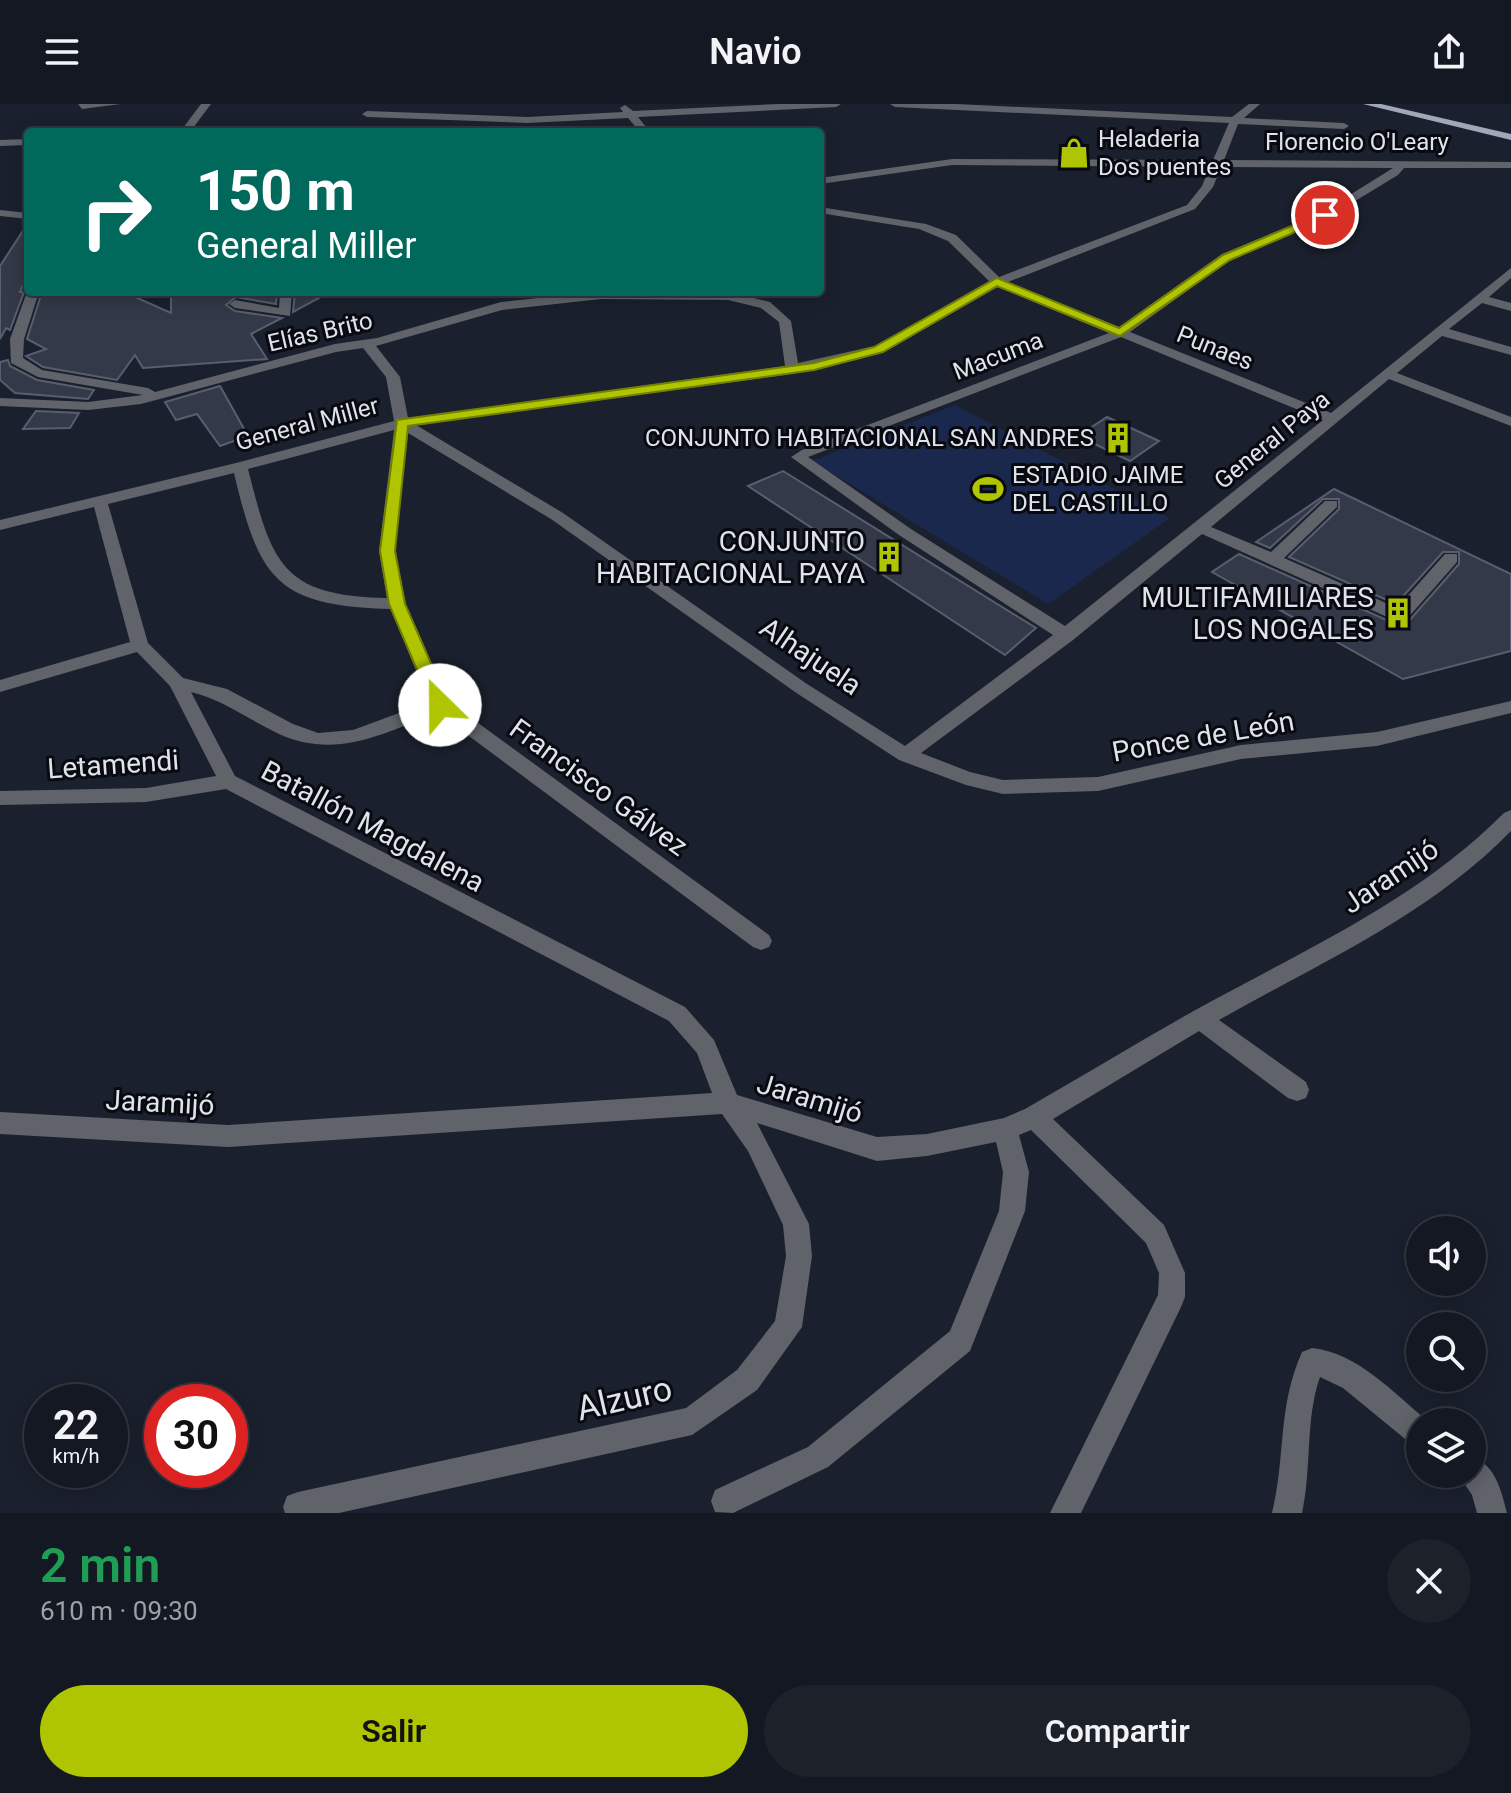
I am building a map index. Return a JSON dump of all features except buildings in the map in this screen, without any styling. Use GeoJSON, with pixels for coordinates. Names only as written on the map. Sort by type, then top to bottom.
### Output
{"type":"FeatureCollection","features":[{"type":"Feature","properties":{"kind":"main road"},"geometry":{"type":"LineString","coordinates":[[1368,104],[1508,137]]}},
{"type":"Feature","properties":{"kind":"street"},"geometry":{"type":"LineString","coordinates":[[82,106],[116,104]]}},
{"type":"Feature","properties":{"kind":"street"},"geometry":{"type":"LineString","coordinates":[[188,128],[206,104]]}},
{"type":"Feature","properties":{"kind":"street"},"geometry":{"type":"LineString","coordinates":[[367,114],[512,120],[626,109],[836,104]]}},
{"type":"Feature","properties":{"kind":"street"},"geometry":{"type":"LineString","coordinates":[[895,104],[1129,104]]}},
{"type":"Feature","properties":{"kind":"street"},"geometry":{"type":"LineString","coordinates":[[1238,117],[1255,104]]}},
{"type":"Feature","properties":{"kind":"street"},"geometry":{"type":"LineString","coordinates":[[1070,106],[1344,126]]}},
{"type":"Feature","properties":{"kind":"street"},"geometry":{"type":"LineString","coordinates":[[1223,108],[1238,117]]}},
{"type":"Feature","properties":{"kind":"street"},"geometry":{"type":"LineString","coordinates":[[626,109],[642,128]]}},
{"type":"Feature","properties":{"kind":"street","name":"General Miller"},"geometry":{"type":"LineString","coordinates":[[0,525],[240,467],[402,423],[792,370],[879,349],[997,282],[1191,207],[1207,187],[1238,117]]}},
{"type":"Feature","properties":{"kind":"street"},"geometry":{"type":"LineString","coordinates":[[0,143],[24,142]]}},
{"type":"Feature","properties":{"kind":"street","name":"Florencio O'Leary"},"geometry":{"type":"LineString","coordinates":[[824,180],[952,162],[1511,165]]}},
{"type":"Feature","properties":{"kind":"street","name":"Macuma"},"geometry":{"type":"LineString","coordinates":[[1067,636],[905,532],[802,455],[1120,333],[1201,272],[1226,257],[1325,215],[1394,173],[1401,164]]}},
{"type":"Feature","properties":{"kind":"street","name":"Punaes"},"geometry":{"type":"LineString","coordinates":[[824,211],[922,226],[952,238],[997,282],[1335,420]]}},
{"type":"Feature","properties":{"kind":"street"},"geometry":{"type":"LineString","coordinates":[[0,213],[24,216]]}},
{"type":"Feature","properties":{"kind":"street","name":"General Paya"},"geometry":{"type":"LineString","coordinates":[[906,755],[1067,636],[1390,375],[1511,272]]}},
{"type":"Feature","properties":{"kind":"street"},"geometry":{"type":"LineString","coordinates":[[32,296],[17,339],[16,360],[38,373],[159,395]]}},
{"type":"Feature","properties":{"kind":"street"},"geometry":{"type":"LineString","coordinates":[[235,304],[285,313],[286,296]]}},
{"type":"Feature","properties":{"kind":"street","name":"Elías Brito"},"geometry":{"type":"LineString","coordinates":[[0,402],[88,406],[159,395],[335,348],[367,344],[501,306],[592,296]]}},
{"type":"Feature","properties":{"kind":"street","name":"Elías Brito"},"geometry":{"type":"LineString","coordinates":[[721,296],[765,305],[785,321],[792,370]]}},
{"type":"Feature","properties":{"kind":"street"},"geometry":{"type":"LineString","coordinates":[[1479,298],[1511,307]]}},
{"type":"Feature","properties":{"kind":"street"},"geometry":{"type":"LineString","coordinates":[[1440,331],[1511,351]]}},
{"type":"Feature","properties":{"kind":"street"},"geometry":{"type":"LineString","coordinates":[[177,683],[221,693],[286,729],[317,740],[355,736],[440,705],[397,604],[387,551],[402,423],[393,377],[367,344]]}},
{"type":"Feature","properties":{"kind":"street"},"geometry":{"type":"LineString","coordinates":[[1390,375],[1511,422]]}},
{"type":"Feature","properties":{"kind":"street","name":"Alhajuela"},"geometry":{"type":"LineString","coordinates":[[402,423],[557,516],[801,688],[906,755]]}},
{"type":"Feature","properties":{"kind":"street"},"geometry":{"type":"LineString","coordinates":[[240,467],[270,562],[280,571],[300,587],[346,603],[397,604]]}},
{"type":"Feature","properties":{"kind":"street","name":"Batallón Magdalena"},"geometry":{"type":"LineString","coordinates":[[100,502],[140,645],[177,683],[228,781],[677,1014],[706,1047],[728,1103]]}},
{"type":"Feature","properties":{"kind":"street"},"geometry":{"type":"LineString","coordinates":[[1273,559],[1331,504]]}},
{"type":"Feature","properties":{"kind":"street"},"geometry":{"type":"LineString","coordinates":[[1201,528],[1400,616],[1451,558]]}},
{"type":"Feature","properties":{"kind":"street"},"geometry":{"type":"LineString","coordinates":[[0,686],[140,645]]}},
{"type":"Feature","properties":{"kind":"street","name":"Francisco Gálvez"},"geometry":{"type":"LineString","coordinates":[[440,705],[761,941]]}},
{"type":"Feature","properties":{"kind":"street","name":"Ponce de León"},"geometry":{"type":"LineString","coordinates":[[906,755],[934,768],[1003,787],[1098,784],[1241,752],[1377,739],[1511,707]]}},
{"type":"Feature","properties":{"kind":"street","name":"Letamendi"},"geometry":{"type":"LineString","coordinates":[[0,798],[146,795],[228,781]]}},
{"type":"Feature","properties":{"kind":"street","name":"Jaramijó"},"geometry":{"type":"LineString","coordinates":[[0,1123],[228,1136],[728,1103],[877,1149],[927,1145],[1005,1129],[1034,1117],[1202,1020],[1388,920],[1487,845],[1511,818]]}},
{"type":"Feature","properties":{"kind":"street"},"geometry":{"type":"LineString","coordinates":[[1202,1020],[1297,1090]]}},
{"type":"Feature","properties":{"kind":"street","name":"Alzuro"},"geometry":{"type":"LineString","coordinates":[[298,1507],[692,1421],[747,1380],[788,1327],[799,1256],[796,1224],[782,1193],[757,1143],[728,1103]]}},
{"type":"Feature","properties":{"kind":"street"},"geometry":{"type":"LineString","coordinates":[[1034,1117],[1155,1234],[1172,1273],[1171,1297],[1065,1513]]}},
{"type":"Feature","properties":{"kind":"street"},"geometry":{"type":"LineString","coordinates":[[726,1501],[818,1457],[960,1341],[1012,1211],[1016,1172],[1005,1129]]}},
{"type":"Feature","properties":{"kind":"street"},"geometry":{"type":"LineString","coordinates":[[1287,1513],[1299,1417],[1307,1372],[1312,1362],[1324,1361],[1357,1382],[1406,1422]]}},
{"type":"Feature","properties":{"kind":"street"},"geometry":{"type":"LineString","coordinates":[[1485,1488],[1492,1513]]}},
{"type":"Feature","properties":{"kind":"shaded area","name":"ESTADIO JAIME DEL CASTILLO"},"geometry":{"type":"Polygon","coordinates":[[[955,405],[1170,518],[1048,604],[812,461],[955,405]]]}},
{"type":"Feature","properties":{"kind":"place","name":"Heladeria Dos puentes"},"geometry":{"type":"Point","coordinates":[1074,153]}},
{"type":"Feature","properties":{"kind":"place","name":"CONJUNTO HABITACIONAL SAN ANDRES"},"geometry":{"type":"Point","coordinates":[1118,438]}},
{"type":"Feature","properties":{"kind":"place","name":"ESTADIO JAIME DEL CASTILLO"},"geometry":{"type":"Point","coordinates":[988,489]}},
{"type":"Feature","properties":{"kind":"place","name":"CONJUNTO HABITACIONAL PAYA"},"geometry":{"type":"Point","coordinates":[889,557]}},
{"type":"Feature","properties":{"kind":"place","name":"MULTIFAMILIARES LOS NOGALES"},"geometry":{"type":"Point","coordinates":[1398,613]}},
{"type":"Feature","properties":{"kind":"route"},"geometry":{"type":"LineString","coordinates":[[440,705],[397,604],[387,551],[402,423],[814,366],[879,349],[997,282],[1120,333],[1226,257],[1325,215]]}}]}
